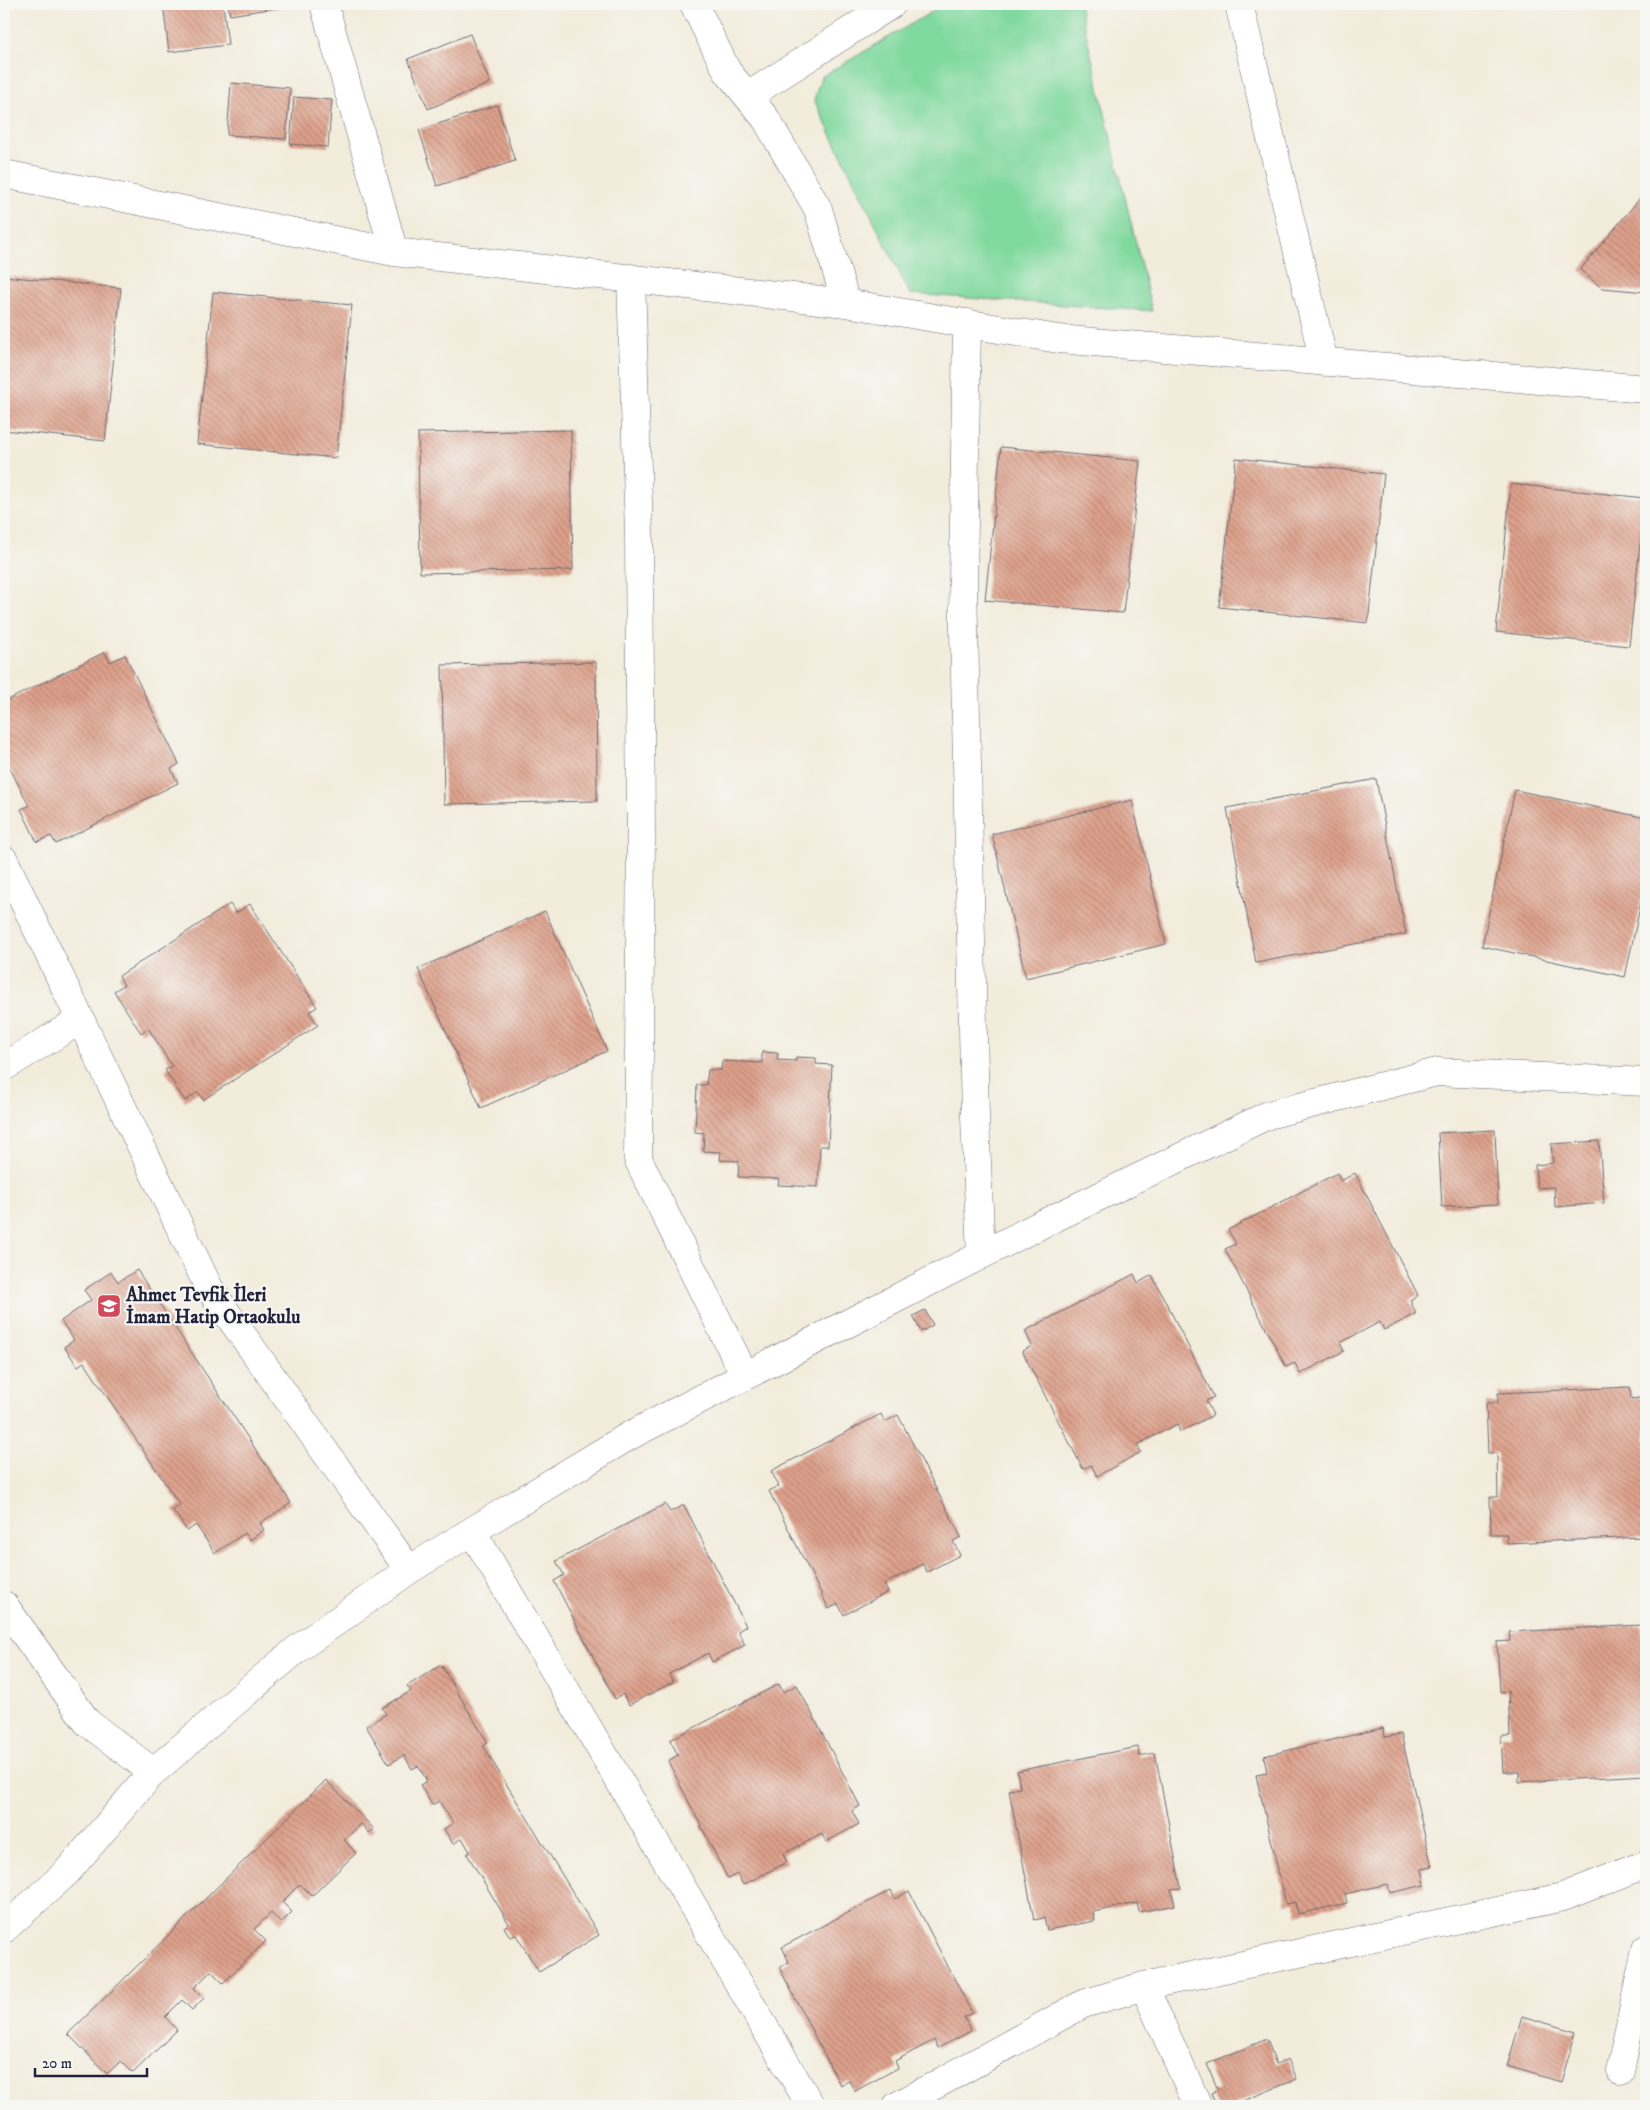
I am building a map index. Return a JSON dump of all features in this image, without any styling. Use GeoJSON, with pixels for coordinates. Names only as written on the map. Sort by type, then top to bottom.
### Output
{"type":"FeatureCollection","features":[{"type":"Feature","properties":{"kind":"street"},"geometry":{"type":"LineString","coordinates":[[324,4],[394,252]]}},
{"type":"Feature","properties":{"kind":"street"},"geometry":{"type":"LineString","coordinates":[[694,4],[727,71],[766,119],[818,209],[846,303]]}},
{"type":"Feature","properties":{"kind":"street"},"geometry":{"type":"LineString","coordinates":[[748,96],[892,4]]}},
{"type":"Feature","properties":{"kind":"street"},"geometry":{"type":"LineString","coordinates":[[1239,4],[1324,362]]}},
{"type":"Feature","properties":{"kind":"street"},"geometry":{"type":"LineString","coordinates":[[4,174],[394,252],[846,303],[1058,339],[1646,389]]}},
{"type":"Feature","properties":{"kind":"street"},"geometry":{"type":"LineString","coordinates":[[631,278],[639,534],[641,837],[638,1159],[745,1376]]}},
{"type":"Feature","properties":{"kind":"street"},"geometry":{"type":"LineString","coordinates":[[967,324],[963,584],[975,1117],[981,1255]]}},
{"type":"Feature","properties":{"kind":"street"},"geometry":{"type":"LineString","coordinates":[[4,860],[209,1288],[409,1570]]}},
{"type":"Feature","properties":{"kind":"street"},"geometry":{"type":"LineString","coordinates":[[4,1067],[80,1020]]}},
{"type":"Feature","properties":{"kind":"street"},"geometry":{"type":"LineString","coordinates":[[4,1929],[66,1874],[153,1772],[296,1650],[409,1570],[472,1531],[629,1436],[745,1376],[981,1255],[1268,1115],[1437,1072],[1646,1082]]}},
{"type":"Feature","properties":{"kind":"street"},"geometry":{"type":"LineString","coordinates":[[472,1531],[811,2106]]}},
{"type":"Feature","properties":{"kind":"street"},"geometry":{"type":"LineString","coordinates":[[4,1605],[87,1722],[153,1772]]}},
{"type":"Feature","properties":{"kind":"street"},"geometry":{"type":"LineString","coordinates":[[898,2106],[1083,2004],[1144,1986],[1563,1896],[1646,1864]]}},
{"type":"Feature","properties":{"kind":"street"},"geometry":{"type":"LineString","coordinates":[[1620,2071],[1646,1949]]}},
{"type":"Feature","properties":{"kind":"street"},"geometry":{"type":"LineString","coordinates":[[1144,1986],[1198,2106]]}},
{"type":"Feature","properties":{"kind":"green space"},"geometry":{"type":"Polygon","coordinates":[[[945,4],[1079,4],[1152,311],[910,294],[814,100],[821,77],[945,4]]]}},
{"type":"Feature","properties":{"kind":"building"},"geometry":{"type":"Polygon","coordinates":[[[163,4],[223,4],[228,45],[169,52],[163,4]]]}},
{"type":"Feature","properties":{"kind":"building"},"geometry":{"type":"Polygon","coordinates":[[[228,4],[294,4],[295,5],[230,15],[228,4]]]}},
{"type":"Feature","properties":{"kind":"building"},"geometry":{"type":"Polygon","coordinates":[[[470,34],[490,83],[428,109],[408,59],[470,34]]]}},
{"type":"Feature","properties":{"kind":"building"},"geometry":{"type":"Polygon","coordinates":[[[231,83],[290,88],[286,139],[227,135],[231,83]]]}},
{"type":"Feature","properties":{"kind":"building"},"geometry":{"type":"Polygon","coordinates":[[[294,97],[332,100],[328,147],[290,144],[294,97]]]}},
{"type":"Feature","properties":{"kind":"building"},"geometry":{"type":"Polygon","coordinates":[[[497,105],[515,161],[437,186],[419,130],[497,105]]]}},
{"type":"Feature","properties":{"kind":"building"},"geometry":{"type":"Polygon","coordinates":[[[1646,191],[1646,292],[1602,288],[1580,270],[1646,191]]]}},
{"type":"Feature","properties":{"kind":"building"},"geometry":{"type":"Polygon","coordinates":[[[4,276],[121,288],[105,441],[4,430],[4,276]]]}},
{"type":"Feature","properties":{"kind":"building"},"geometry":{"type":"Polygon","coordinates":[[[213,292],[352,305],[336,458],[197,444],[213,292]]]}},
{"type":"Feature","properties":{"kind":"building"},"geometry":{"type":"Polygon","coordinates":[[[571,430],[573,570],[420,573],[418,433],[571,430]]]}},
{"type":"Feature","properties":{"kind":"building"},"geometry":{"type":"Polygon","coordinates":[[[1001,447],[1140,461],[1123,613],[985,600],[1001,447]]]}},
{"type":"Feature","properties":{"kind":"building"},"geometry":{"type":"Polygon","coordinates":[[[1236,458],[1384,474],[1368,623],[1219,607],[1236,458]]]}},
{"type":"Feature","properties":{"kind":"building"},"geometry":{"type":"Polygon","coordinates":[[[1511,484],[1645,498],[1629,646],[1496,632],[1511,484]]]}},
{"type":"Feature","properties":{"kind":"building"},"geometry":{"type":"Polygon","coordinates":[[[105,652],[110,662],[125,655],[179,764],[171,769],[178,783],[56,844],[51,836],[37,842],[21,809],[29,806],[9,766],[4,769],[4,702],[105,652]]]}},
{"type":"Feature","properties":{"kind":"building"},"geometry":{"type":"Polygon","coordinates":[[[596,662],[597,801],[444,804],[442,665],[596,662]]]}},
{"type":"Feature","properties":{"kind":"building"},"geometry":{"type":"Polygon","coordinates":[[[1376,779],[1406,934],[1256,963],[1227,808],[1376,779]]]}},
{"type":"Feature","properties":{"kind":"building"},"geometry":{"type":"Polygon","coordinates":[[[1515,790],[1646,818],[1646,879],[1625,977],[1482,946],[1515,790]]]}},
{"type":"Feature","properties":{"kind":"building"},"geometry":{"type":"Polygon","coordinates":[[[1132,800],[1166,944],[1026,978],[992,834],[1132,800]]]}},
{"type":"Feature","properties":{"kind":"building"},"geometry":{"type":"Polygon","coordinates":[[[230,904],[236,913],[250,904],[317,1007],[309,1012],[318,1025],[203,1100],[198,1092],[185,1101],[165,1070],[172,1066],[148,1028],[141,1033],[114,991],[124,985],[119,976],[230,904]]]}},
{"type":"Feature","properties":{"kind":"building"},"geometry":{"type":"Polygon","coordinates":[[[545,911],[607,1051],[481,1108],[418,969],[545,911]]]}},
{"type":"Feature","properties":{"kind":"building"},"geometry":{"type":"Polygon","coordinates":[[[762,1052],[778,1053],[777,1060],[796,1061],[796,1057],[816,1058],[816,1064],[832,1065],[828,1146],[820,1146],[818,1187],[778,1185],[779,1179],[738,1177],[739,1161],[720,1160],[721,1152],[703,1151],[704,1133],[695,1132],[697,1085],[706,1085],[708,1070],[721,1070],[722,1061],[762,1063],[762,1052]]]}},
{"type":"Feature","properties":{"kind":"building"},"geometry":{"type":"Polygon","coordinates":[[[1495,1130],[1498,1204],[1442,1207],[1438,1133],[1495,1130]]]}},
{"type":"Feature","properties":{"kind":"building"},"geometry":{"type":"Polygon","coordinates":[[[1599,1141],[1604,1203],[1555,1207],[1554,1187],[1537,1188],[1535,1165],[1553,1163],[1551,1144],[1599,1141]]]}},
{"type":"Feature","properties":{"kind":"building"},"geometry":{"type":"Polygon","coordinates":[[[1337,1173],[1341,1181],[1355,1173],[1418,1295],[1410,1300],[1416,1314],[1384,1330],[1380,1322],[1340,1343],[1344,1351],[1300,1374],[1295,1363],[1286,1367],[1225,1249],[1236,1244],[1228,1230],[1337,1173]]]}},
{"type":"Feature","properties":{"kind":"building"},"geometry":{"type":"Polygon","coordinates":[[[137,1270],[291,1503],[260,1523],[264,1530],[250,1540],[245,1533],[215,1553],[196,1525],[187,1531],[173,1510],[180,1505],[84,1362],[78,1366],[64,1347],[74,1340],[61,1321],[91,1300],[84,1290],[111,1272],[118,1282],[137,1270]]]}},
{"type":"Feature","properties":{"kind":"building"},"geometry":{"type":"Polygon","coordinates":[[[1134,1274],[1138,1283],[1152,1275],[1214,1397],[1206,1401],[1213,1415],[1180,1432],[1177,1424],[1137,1445],[1141,1452],[1097,1476],[1091,1465],[1083,1469],[1022,1351],[1032,1346],[1025,1331],[1134,1274]]]}},
{"type":"Feature","properties":{"kind":"building"},"geometry":{"type":"Polygon","coordinates":[[[925,1310],[933,1325],[921,1332],[913,1316],[925,1310]]]}},
{"type":"Feature","properties":{"kind":"building"},"geometry":{"type":"Polygon","coordinates":[[[1630,1387],[1631,1399],[1646,1397],[1646,1521],[1644,1521],[1644,1537],[1507,1543],[1507,1534],[1491,1534],[1490,1497],[1498,1497],[1497,1453],[1488,1453],[1486,1403],[1498,1403],[1498,1393],[1630,1387]]]}},
{"type":"Feature","properties":{"kind":"building"},"geometry":{"type":"Polygon","coordinates":[[[881,1414],[885,1422],[898,1415],[961,1537],[953,1541],[960,1555],[927,1572],[923,1564],[884,1584],[888,1592],[844,1615],[838,1604],[829,1609],[769,1491],[779,1486],[771,1471],[881,1414]]]}},
{"type":"Feature","properties":{"kind":"building"},"geometry":{"type":"Polygon","coordinates":[[[665,1504],[670,1512],[684,1505],[746,1626],[738,1631],[745,1645],[712,1662],[708,1653],[669,1674],[673,1682],[629,1705],[623,1694],[615,1699],[554,1581],[564,1575],[556,1561],[665,1504]]]}},
{"type":"Feature","properties":{"kind":"building"},"geometry":{"type":"Polygon","coordinates":[[[1642,1625],[1642,1637],[1646,1637],[1646,1775],[1519,1782],[1519,1772],[1503,1772],[1501,1736],[1510,1736],[1508,1691],[1500,1692],[1497,1642],[1510,1641],[1509,1632],[1642,1625]]]}},
{"type":"Feature","properties":{"kind":"building"},"geometry":{"type":"Polygon","coordinates":[[[441,1665],[488,1743],[483,1746],[599,1935],[539,1972],[516,1935],[510,1937],[504,1927],[509,1924],[467,1854],[470,1852],[462,1838],[453,1844],[444,1829],[453,1823],[439,1801],[432,1805],[420,1785],[427,1781],[418,1766],[412,1769],[404,1755],[389,1764],[366,1726],[386,1714],[382,1708],[411,1691],[407,1686],[441,1665]]]}},
{"type":"Feature","properties":{"kind":"building"},"geometry":{"type":"Polygon","coordinates":[[[779,1684],[783,1692],[797,1685],[860,1806],[852,1811],[859,1824],[826,1842],[822,1834],[783,1854],[787,1862],[743,1885],[737,1874],[728,1879],[668,1761],[678,1755],[670,1740],[779,1684]]]}},
{"type":"Feature","properties":{"kind":"building"},"geometry":{"type":"Polygon","coordinates":[[[1383,1728],[1385,1737],[1401,1734],[1432,1867],[1422,1869],[1425,1885],[1390,1893],[1388,1884],[1345,1894],[1347,1903],[1298,1914],[1295,1902],[1286,1904],[1256,1775],[1267,1773],[1264,1756],[1383,1728]]]}},
{"type":"Feature","properties":{"kind":"building"},"geometry":{"type":"Polygon","coordinates":[[[1138,1747],[1139,1756],[1155,1753],[1181,1888],[1171,1889],[1175,1905],[1139,1912],[1137,1903],[1093,1912],[1095,1921],[1047,1930],[1044,1918],[1034,1920],[1009,1790],[1020,1788],[1017,1771],[1138,1747]]]}},
{"type":"Feature","properties":{"kind":"building"},"geometry":{"type":"Polygon","coordinates":[[[326,1780],[374,1829],[369,1833],[361,1824],[344,1840],[356,1853],[312,1896],[300,1884],[282,1902],[292,1912],[281,1923],[271,1913],[254,1929],[266,1941],[223,1983],[211,1971],[194,1988],[204,1998],[192,2010],[182,2000],[165,2017],[177,2030],[133,2073],[121,2061],[107,2074],[68,2034],[326,1780]]]}},
{"type":"Feature","properties":{"kind":"building"},"geometry":{"type":"Polygon","coordinates":[[[891,1890],[895,1899],[909,1891],[972,2013],[964,2017],[971,2031],[938,2048],[934,2040],[895,2061],[898,2068],[855,2091],[849,2081],[840,2085],[779,1967],[789,1962],[782,1947],[891,1890]]]}},
{"type":"Feature","properties":{"kind":"building"},"geometry":{"type":"Polygon","coordinates":[[[1522,2016],[1576,2032],[1561,2082],[1507,2066],[1522,2016]]]}},
{"type":"Feature","properties":{"kind":"building"},"geometry":{"type":"Polygon","coordinates":[[[1267,2039],[1276,2064],[1288,2059],[1297,2079],[1231,2106],[1216,2106],[1211,2093],[1218,2090],[1207,2064],[1267,2039]]]}},
{"type":"Feature","properties":{"kind":"place","name":"Ahmet Tevfik İleri İmam Hatip Ortaokulu"},"geometry":{"type":"Point","coordinates":[109,1306]}}]}
